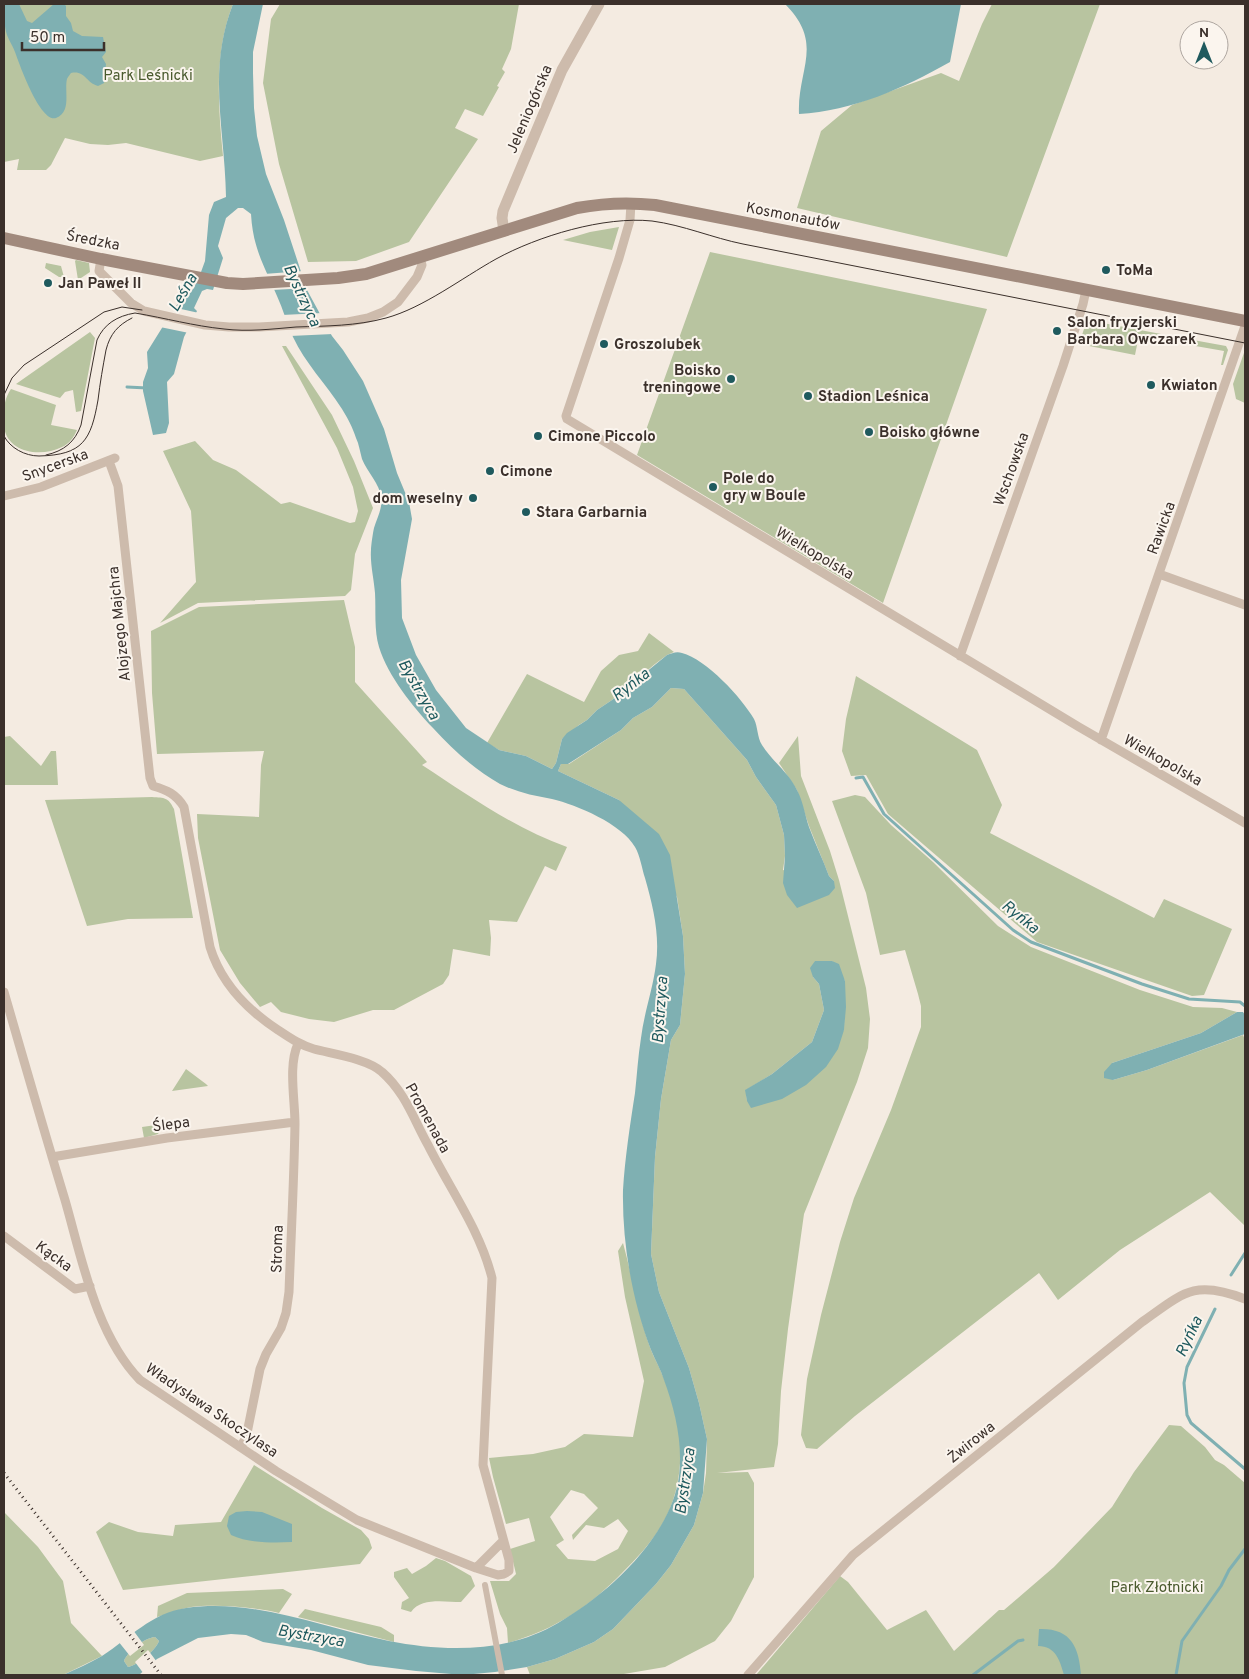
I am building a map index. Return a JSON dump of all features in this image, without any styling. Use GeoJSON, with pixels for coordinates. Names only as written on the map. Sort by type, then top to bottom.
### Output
{"type":"FeatureCollection","features":[{"type":"Feature","properties":{"kind":"main road","name":"Kosmonautów"},"geometry":{"type":"LineString","coordinates":[[243,284],[338,278],[378,271],[577,208],[597,204],[631,203],[655,205],[1245,322]]}},
{"type":"Feature","properties":{"kind":"main road","name":"Średzka"},"geometry":{"type":"LineString","coordinates":[[4,238],[100,265],[176,274],[222,283],[243,284]]}},
{"type":"Feature","properties":{"kind":"street","name":"Jeleniogórska"},"geometry":{"type":"LineString","coordinates":[[504,231],[503,211],[546,107],[562,70],[599,4]]}},
{"type":"Feature","properties":{"kind":"street","name":"Wielkopolska"},"geometry":{"type":"LineString","coordinates":[[631,203],[630,220],[620,258],[566,416],[567,419],[960,656],[1245,823]]}},
{"type":"Feature","properties":{"kind":"street"},"geometry":{"type":"LineString","coordinates":[[100,265],[131,303],[144,311],[205,325],[259,327],[358,321],[383,312],[398,302],[417,277],[422,265],[420,258]]}},
{"type":"Feature","properties":{"kind":"street","name":"Wschowska"},"geometry":{"type":"LineString","coordinates":[[960,656],[1063,366],[1086,290]]}},
{"type":"Feature","properties":{"kind":"street","name":"Rawicka"},"geometry":{"type":"LineString","coordinates":[[1101,740],[1245,326]]}},
{"type":"Feature","properties":{"kind":"street","name":"Snycerska"},"geometry":{"type":"LineString","coordinates":[[4,496],[41,487],[112,459]]}},
{"type":"Feature","properties":{"kind":"street","name":"Alojzego Majchra"},"geometry":{"type":"LineString","coordinates":[[112,459],[118,486],[150,778],[153,786]]}},
{"type":"Feature","properties":{"kind":"street"},"geometry":{"type":"LineString","coordinates":[[1159,574],[1245,605]]}},
{"type":"Feature","properties":{"kind":"street","name":"Promenada"},"geometry":{"type":"LineString","coordinates":[[153,786],[170,791],[179,799],[184,807],[210,947],[214,961],[222,975],[243,1002],[262,1019],[298,1044],[367,1064],[381,1070],[407,1103],[483,1250],[492,1278],[483,1465],[510,1563],[508,1571],[498,1575],[476,1568]]}},
{"type":"Feature","properties":{"kind":"street","name":"Władysława Skoczylasa"},"geometry":{"type":"LineString","coordinates":[[4,992],[90,1286],[109,1336],[129,1369],[140,1380],[240,1447],[357,1520],[476,1568]]}},
{"type":"Feature","properties":{"kind":"street","name":"Stroma"},"geometry":{"type":"LineString","coordinates":[[240,1447],[246,1438],[260,1369],[281,1328],[286,1313],[289,1292],[295,1122],[293,1068],[295,1051],[298,1044]]}},
{"type":"Feature","properties":{"kind":"street","name":"Ślepa"},"geometry":{"type":"LineString","coordinates":[[52,1157],[167,1138],[295,1122]]}},
{"type":"Feature","properties":{"kind":"street","name":"Kącka"},"geometry":{"type":"LineString","coordinates":[[4,1236],[75,1289],[90,1286]]}},
{"type":"Feature","properties":{"kind":"street","name":"Żwirowa"},"geometry":{"type":"LineString","coordinates":[[748,1675],[853,1555],[1142,1322],[1178,1297],[1193,1291],[1216,1289],[1245,1299]]}},
{"type":"Feature","properties":{"kind":"street"},"geometry":{"type":"LineString","coordinates":[[476,1568],[503,1541]]}},
{"type":"Feature","properties":{"kind":"street"},"geometry":{"type":"LineString","coordinates":[[485,1586],[502,1675]]}},
{"type":"Feature","properties":{"kind":"green space","name":"Park Leśnicki"},"geometry":{"type":"Polygon","coordinates":[[[4,4],[233,4],[227,22],[220,60],[219,98],[223,156],[200,161],[126,143],[90,144],[65,138],[51,165],[46,170],[17,170],[19,159],[4,162],[4,4]]]}},
{"type":"Feature","properties":{"kind":"green space"},"geometry":{"type":"Polygon","coordinates":[[[280,4],[519,4],[511,49],[502,69],[505,72],[497,86],[499,87],[483,116],[465,109],[455,128],[478,139],[409,242],[356,261],[308,262],[279,164],[263,83],[271,19],[280,4]]]}},
{"type":"Feature","properties":{"kind":"green space"},"geometry":{"type":"Polygon","coordinates":[[[992,4],[1100,4],[1007,257],[797,208],[821,131],[852,105],[941,73],[959,81],[992,4]]]}},
{"type":"Feature","properties":{"kind":"green space"},"geometry":{"type":"Polygon","coordinates":[[[619,227],[612,250],[563,240],[590,232],[619,227]]]}},
{"type":"Feature","properties":{"kind":"green space","name":"Stadion Leśnica"},"geometry":{"type":"Polygon","coordinates":[[[710,252],[987,309],[883,603],[637,455],[710,252]]]}},
{"type":"Feature","properties":{"kind":"green space"},"geometry":{"type":"Polygon","coordinates":[[[75,261],[89,263],[90,272],[78,280],[75,261]]]}},
{"type":"Feature","properties":{"kind":"green space"},"geometry":{"type":"Polygon","coordinates":[[[46,263],[61,266],[64,277],[59,277],[45,268],[46,263]]]}},
{"type":"Feature","properties":{"kind":"green space"},"geometry":{"type":"Polygon","coordinates":[[[1087,320],[1177,337],[1178,343],[1139,335],[1135,355],[1079,344],[1087,320]]]}},
{"type":"Feature","properties":{"kind":"green space"},"geometry":{"type":"Polygon","coordinates":[[[90,332],[95,338],[81,411],[76,412],[73,390],[65,392],[60,398],[16,384],[90,332]]]}},
{"type":"Feature","properties":{"kind":"green space"},"geometry":{"type":"Polygon","coordinates":[[[1182,338],[1226,346],[1228,350],[1223,365],[1221,365],[1224,351],[1184,344],[1182,338]]]}},
{"type":"Feature","properties":{"kind":"green space"},"geometry":{"type":"Polygon","coordinates":[[[282,346],[286,346],[332,415],[354,461],[373,508],[355,554],[351,590],[345,596],[198,603],[160,623],[196,582],[191,511],[163,451],[195,441],[213,460],[236,470],[281,504],[290,502],[350,523],[355,522],[358,511],[353,487],[337,448],[282,346]]]}},
{"type":"Feature","properties":{"kind":"green space"},"geometry":{"type":"Polygon","coordinates":[[[1245,350],[1245,403],[1236,399],[1233,384],[1245,350]]]}},
{"type":"Feature","properties":{"kind":"green space"},"geometry":{"type":"Polygon","coordinates":[[[11,389],[56,405],[51,425],[77,430],[71,440],[62,447],[45,452],[27,451],[12,443],[7,436],[4,424],[5,402],[11,389]]]}},
{"type":"Feature","properties":{"kind":"green space"},"geometry":{"type":"Polygon","coordinates":[[[344,600],[355,647],[355,682],[427,762],[422,765],[510,821],[567,847],[556,871],[545,866],[517,922],[489,920],[490,956],[453,949],[449,975],[443,984],[394,1010],[373,1010],[334,1022],[309,1019],[281,1012],[271,1002],[260,1007],[240,983],[220,950],[198,838],[197,814],[259,817],[261,765],[264,751],[157,754],[152,693],[151,631],[199,607],[344,600]]]}},
{"type":"Feature","properties":{"kind":"green space"},"geometry":{"type":"Polygon","coordinates":[[[649,633],[674,652],[655,664],[562,739],[556,763],[552,769],[526,756],[499,750],[487,743],[527,674],[584,702],[601,671],[619,655],[638,651],[649,633]]]}},
{"type":"Feature","properties":{"kind":"green space"},"geometry":{"type":"Polygon","coordinates":[[[856,676],[977,750],[1002,805],[990,833],[1154,918],[1164,899],[1232,929],[1204,995],[1192,996],[1037,942],[888,814],[866,775],[851,776],[842,751],[846,719],[856,676]]]}},
{"type":"Feature","properties":{"kind":"green space"},"geometry":{"type":"Polygon","coordinates":[[[671,688],[684,689],[747,760],[756,777],[776,805],[784,835],[785,856],[783,870],[834,881],[829,876],[797,790],[779,763],[798,736],[801,776],[839,880],[866,988],[870,1019],[868,1048],[857,1082],[804,1214],[788,1329],[781,1391],[778,1444],[774,1467],[717,1473],[748,1472],[754,1483],[754,1577],[731,1621],[715,1641],[665,1667],[618,1675],[530,1675],[527,1667],[555,1659],[594,1642],[613,1629],[656,1584],[671,1565],[694,1525],[703,1493],[706,1473],[707,1439],[699,1403],[689,1368],[659,1292],[651,1254],[655,1157],[661,1099],[671,1040],[680,1025],[685,974],[683,936],[677,897],[619,800],[558,771],[561,764],[569,764],[621,730],[633,718],[652,707],[671,688]],[[815,961],[813,977],[819,984],[824,1010],[812,1042],[772,1074],[746,1090],[747,1101],[844,1030],[845,981],[832,961],[815,961]]]}},
{"type":"Feature","properties":{"kind":"green space"},"geometry":{"type":"Polygon","coordinates":[[[10,736],[41,766],[51,751],[56,751],[58,785],[4,785],[4,737],[10,736]]]}},
{"type":"Feature","properties":{"kind":"green space"},"geometry":{"type":"Polygon","coordinates":[[[855,795],[865,797],[891,825],[933,862],[998,926],[1031,947],[1140,990],[1193,1007],[1222,1008],[1237,1012],[1201,1033],[1112,1063],[1113,1080],[1147,1070],[1243,1035],[1245,1040],[1245,1226],[1210,1192],[1120,1250],[1058,1300],[1039,1273],[855,1416],[817,1449],[806,1448],[801,1435],[807,1379],[821,1315],[840,1242],[854,1198],[891,1110],[921,1027],[921,1006],[905,950],[880,955],[866,893],[832,801],[855,795]]]}},
{"type":"Feature","properties":{"kind":"green space"},"geometry":{"type":"Polygon","coordinates":[[[152,797],[166,799],[174,809],[193,918],[128,919],[87,926],[45,800],[152,797]]]}},
{"type":"Feature","properties":{"kind":"green space"},"geometry":{"type":"Polygon","coordinates":[[[186,1069],[206,1084],[208,1086],[172,1091],[186,1069]]]}},
{"type":"Feature","properties":{"kind":"green space"},"geometry":{"type":"Polygon","coordinates":[[[163,1124],[158,1134],[144,1138],[142,1127],[163,1124]]]}},
{"type":"Feature","properties":{"kind":"green space"},"geometry":{"type":"Polygon","coordinates":[[[623,1243],[646,1337],[666,1384],[679,1432],[679,1474],[672,1503],[667,1516],[647,1546],[610,1585],[584,1606],[557,1624],[508,1643],[507,1628],[500,1614],[490,1581],[509,1581],[516,1574],[510,1549],[535,1541],[529,1518],[506,1524],[489,1458],[533,1454],[565,1447],[584,1434],[633,1437],[644,1381],[625,1297],[618,1251],[623,1243]],[[571,1490],[550,1517],[564,1540],[556,1545],[568,1559],[595,1561],[618,1549],[628,1531],[618,1519],[604,1528],[586,1525],[573,1540],[572,1535],[598,1508],[584,1494],[571,1490]]]}},
{"type":"Feature","properties":{"kind":"green space","name":"Park Złotnicki"},"geometry":{"type":"Polygon","coordinates":[[[1169,1425],[1181,1426],[1205,1447],[1215,1460],[1224,1465],[1245,1483],[1245,1675],[756,1675],[840,1576],[848,1582],[887,1630],[926,1610],[954,1651],[999,1610],[1004,1610],[1054,1567],[1112,1507],[1134,1472],[1169,1425]]]}},
{"type":"Feature","properties":{"kind":"green space"},"geometry":{"type":"Polygon","coordinates":[[[254,1465],[361,1530],[369,1539],[372,1548],[360,1564],[123,1590],[96,1532],[109,1522],[138,1532],[173,1536],[175,1525],[221,1522],[254,1465]]]}},
{"type":"Feature","properties":{"kind":"green space"},"geometry":{"type":"Polygon","coordinates":[[[4,1512],[38,1547],[63,1581],[71,1623],[102,1656],[63,1675],[4,1675],[4,1512]]]}},
{"type":"Feature","properties":{"kind":"green space"},"geometry":{"type":"Polygon","coordinates":[[[436,1558],[471,1576],[475,1586],[461,1602],[427,1602],[415,1607],[411,1612],[401,1609],[402,1602],[409,1598],[394,1577],[394,1572],[407,1568],[412,1574],[436,1558]]]}},
{"type":"Feature","properties":{"kind":"green space"},"geometry":{"type":"Polygon","coordinates":[[[283,1589],[292,1594],[279,1613],[247,1608],[200,1606],[157,1617],[158,1606],[187,1593],[283,1589]]]}},
{"type":"Feature","properties":{"kind":"green space"},"geometry":{"type":"Polygon","coordinates":[[[305,1609],[381,1627],[394,1635],[394,1642],[298,1617],[305,1609]]]}},
{"type":"Feature","properties":{"kind":"green space"},"geometry":{"type":"Polygon","coordinates":[[[155,1637],[159,1641],[154,1649],[141,1661],[128,1667],[124,1661],[129,1653],[141,1642],[155,1637]]]}},
{"type":"Feature","properties":{"kind":"water"},"geometry":{"type":"Polygon","coordinates":[[[4,4],[19,4],[27,21],[32,23],[54,4],[64,4],[66,6],[66,16],[71,23],[73,31],[82,36],[103,37],[106,52],[102,57],[106,64],[104,83],[98,86],[79,73],[71,73],[66,84],[66,106],[64,111],[56,118],[50,117],[43,111],[31,91],[8,37],[4,4]]]}},
{"type":"Feature","properties":{"kind":"water","name":"Bystrzyca"},"geometry":{"type":"Polygon","coordinates":[[[233,4],[263,4],[253,52],[253,73],[257,136],[266,174],[284,220],[307,290],[332,336],[363,381],[384,429],[397,473],[409,502],[412,519],[401,580],[402,618],[416,655],[436,690],[466,728],[499,750],[526,756],[552,769],[556,763],[562,739],[567,733],[587,720],[667,655],[678,652],[691,657],[702,663],[722,680],[754,719],[762,745],[790,778],[797,790],[809,827],[829,876],[834,881],[835,888],[829,895],[797,908],[787,895],[783,883],[784,835],[776,805],[756,777],[747,760],[684,689],[671,688],[652,707],[633,718],[621,730],[568,764],[561,764],[558,771],[619,800],[659,834],[670,855],[683,936],[685,974],[680,1025],[671,1040],[661,1099],[655,1157],[651,1254],[659,1292],[689,1368],[707,1439],[703,1493],[694,1525],[671,1565],[656,1584],[613,1629],[594,1642],[555,1659],[527,1667],[463,1675],[416,1671],[368,1665],[311,1650],[263,1642],[246,1635],[231,1634],[198,1638],[157,1659],[139,1675],[63,1675],[102,1656],[141,1627],[162,1615],[186,1608],[212,1606],[238,1607],[289,1616],[410,1645],[454,1648],[476,1647],[518,1640],[539,1633],[558,1623],[577,1611],[616,1580],[650,1542],[664,1521],[674,1499],[679,1476],[680,1451],[675,1415],[663,1376],[651,1350],[638,1311],[626,1251],[624,1230],[623,1190],[626,1154],[642,1029],[655,973],[657,953],[653,910],[637,850],[629,839],[610,823],[562,802],[532,795],[500,784],[464,759],[417,711],[388,669],[377,641],[371,550],[374,528],[381,505],[380,492],[362,459],[357,440],[346,416],[303,356],[293,337],[257,247],[251,214],[243,208],[238,208],[226,218],[218,246],[223,258],[213,290],[207,289],[202,291],[194,308],[197,311],[184,337],[174,374],[167,382],[169,423],[166,433],[153,435],[143,391],[143,382],[148,368],[147,352],[175,307],[194,288],[205,261],[209,215],[214,202],[226,197],[219,100],[219,76],[225,28],[233,4]],[[155,1637],[137,1646],[124,1661],[128,1667],[146,1657],[159,1641],[155,1637]]]}},
{"type":"Feature","properties":{"kind":"water"},"geometry":{"type":"Polygon","coordinates":[[[785,4],[961,4],[950,62],[915,81],[878,97],[839,108],[799,114],[799,98],[806,57],[806,45],[804,32],[797,18],[785,4]]]}},
{"type":"Feature","properties":{"kind":"water"},"geometry":{"type":"Polygon","coordinates":[[[815,961],[832,961],[839,964],[845,981],[846,1007],[844,1030],[838,1049],[826,1067],[806,1085],[782,1099],[751,1108],[747,1101],[745,1090],[772,1074],[812,1042],[824,1010],[819,984],[813,977],[810,968],[815,961]]]}},
{"type":"Feature","properties":{"kind":"water"},"geometry":{"type":"Polygon","coordinates":[[[1237,1012],[1243,1012],[1245,1015],[1245,1034],[1147,1070],[1113,1080],[1104,1078],[1104,1072],[1112,1063],[1201,1033],[1237,1012]]]}},
{"type":"Feature","properties":{"kind":"water"},"geometry":{"type":"Polygon","coordinates":[[[236,1512],[262,1512],[292,1524],[292,1542],[252,1541],[231,1535],[227,1526],[229,1516],[236,1512]]]}},
{"type":"Feature","properties":{"kind":"water"},"geometry":{"type":"Polygon","coordinates":[[[1039,1629],[1059,1632],[1071,1641],[1078,1656],[1081,1675],[1064,1675],[1059,1660],[1053,1651],[1038,1646],[1039,1629]]]}},
{"type":"Feature","properties":{"kind":"pier"},"geometry":{"type":"Polygon","coordinates":[[[303,271],[309,288],[272,290],[264,274],[303,271]]]}},
{"type":"Feature","properties":{"kind":"pier"},"geometry":{"type":"Polygon","coordinates":[[[172,307],[199,313],[189,333],[160,327],[172,307]]]}},
{"type":"Feature","properties":{"kind":"pier"},"geometry":{"type":"Polygon","coordinates":[[[322,313],[333,334],[290,336],[282,315],[322,313]]]}},
{"type":"Feature","properties":{"kind":"pier"},"geometry":{"type":"Polygon","coordinates":[[[133,1630],[144,1645],[130,1656],[118,1641],[133,1630]]]}},
{"type":"Feature","properties":{"kind":"pier"},"geometry":{"type":"Polygon","coordinates":[[[148,1650],[157,1662],[144,1674],[135,1662],[148,1650]]]}},
{"type":"Feature","properties":{"kind":"waterway"},"geometry":{"type":"LineString","coordinates":[[127,387],[147,388]]}},
{"type":"Feature","properties":{"kind":"waterway","name":"Ryńka"},"geometry":{"type":"LineString","coordinates":[[856,778],[863,777],[884,814],[1013,930],[1031,942],[1142,984],[1189,999],[1240,1002],[1245,1006]]}},
{"type":"Feature","properties":{"kind":"waterway","name":"Ryńka"},"geometry":{"type":"LineString","coordinates":[[1231,1275],[1245,1253]]}},
{"type":"Feature","properties":{"kind":"waterway","name":"Ryńka"},"geometry":{"type":"LineString","coordinates":[[1215,1309],[1187,1367],[1184,1383],[1187,1415],[1191,1423],[1245,1469]]}},
{"type":"Feature","properties":{"kind":"waterway"},"geometry":{"type":"LineString","coordinates":[[1176,1675],[1182,1641],[1245,1549]]}},
{"type":"Feature","properties":{"kind":"waterway"},"geometry":{"type":"LineString","coordinates":[[973,1675],[1018,1641],[1023,1640]]}},
{"type":"Feature","properties":{"kind":"tram line"},"geometry":{"type":"LineString","coordinates":[[46,455],[68,445],[79,431],[97,340],[107,325],[122,316],[135,313],[202,326],[242,330],[341,325],[375,321],[414,307],[496,259],[531,243],[593,225],[633,220],[664,223],[743,244],[1245,343]]}},
{"type":"Feature","properties":{"kind":"tram line"},"geometry":{"type":"LineString","coordinates":[[4,395],[12,378],[24,365],[104,312],[122,307],[142,310]]}},
{"type":"Feature","properties":{"kind":"tram line"},"geometry":{"type":"LineString","coordinates":[[4,436],[14,448],[34,456],[66,452],[82,443],[88,435],[95,414],[108,344],[115,331],[132,318]]}},
{"type":"Feature","properties":{"kind":"railway"},"geometry":{"type":"LineString","coordinates":[[4,1473],[161,1675]]}},
{"type":"Feature","properties":{"kind":"place","name":"ToMa"},"geometry":{"type":"Point","coordinates":[1106,270]}},
{"type":"Feature","properties":{"kind":"place","name":"Jan Paweł II"},"geometry":{"type":"Point","coordinates":[48,283]}},
{"type":"Feature","properties":{"kind":"place","name":"Salon fryzjerski Barbara Owczarek"},"geometry":{"type":"Point","coordinates":[1057,331]}},
{"type":"Feature","properties":{"kind":"place","name":"Groszolubek"},"geometry":{"type":"Point","coordinates":[604,344]}},
{"type":"Feature","properties":{"kind":"place","name":"Boisko treningowe"},"geometry":{"type":"Point","coordinates":[731,379]}},
{"type":"Feature","properties":{"kind":"place","name":"Kwiaton"},"geometry":{"type":"Point","coordinates":[1151,385]}},
{"type":"Feature","properties":{"kind":"place","name":"Stadion Leśnica"},"geometry":{"type":"Point","coordinates":[808,396]}},
{"type":"Feature","properties":{"kind":"place","name":"Boisko główne"},"geometry":{"type":"Point","coordinates":[869,432]}},
{"type":"Feature","properties":{"kind":"place","name":"Cimone Piccolo"},"geometry":{"type":"Point","coordinates":[538,436]}},
{"type":"Feature","properties":{"kind":"place","name":"Cimone"},"geometry":{"type":"Point","coordinates":[490,471]}},
{"type":"Feature","properties":{"kind":"place","name":"Pole do gry w Boule"},"geometry":{"type":"Point","coordinates":[713,487]}},
{"type":"Feature","properties":{"kind":"place","name":"dom weselny"},"geometry":{"type":"Point","coordinates":[473,498]}},
{"type":"Feature","properties":{"kind":"place","name":"Stara Garbarnia"},"geometry":{"type":"Point","coordinates":[526,512]}},
{"type":"Feature","properties":{"kind":"water label","name":"Leśna"},"geometry":{"type":"Point","coordinates":[182,292]}}]}
